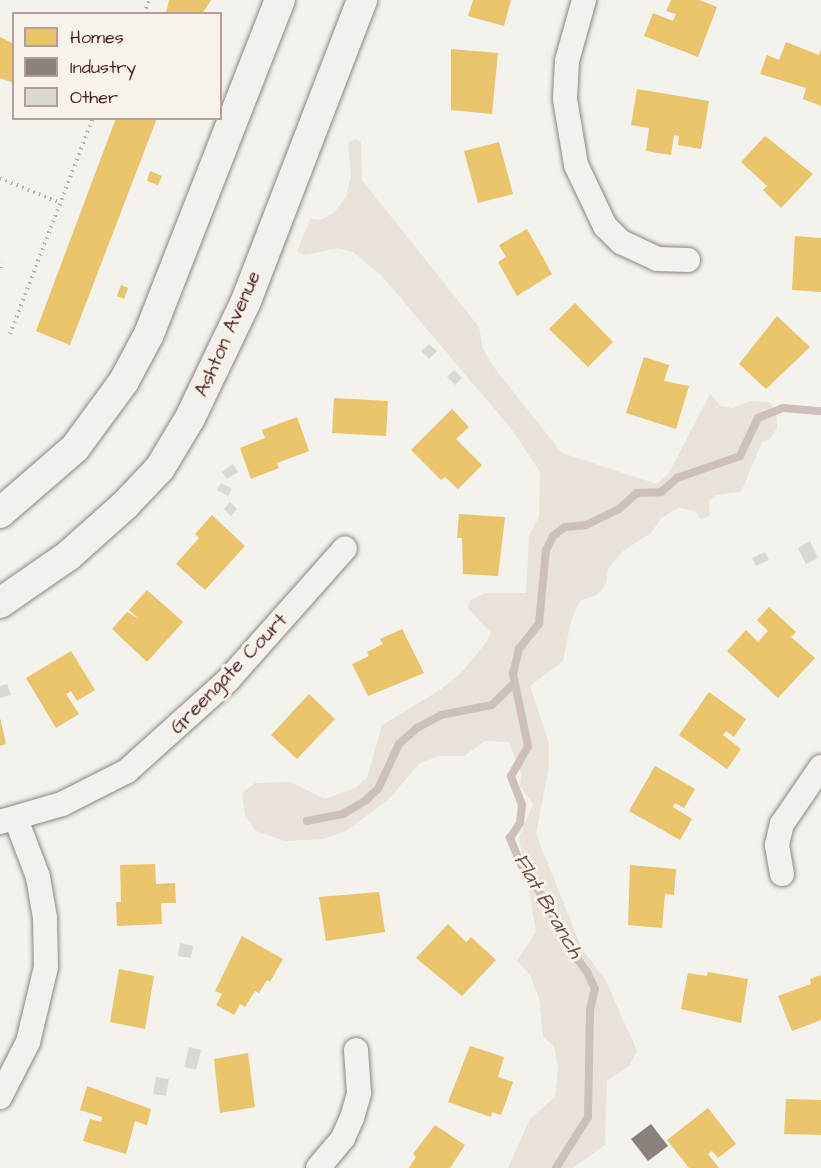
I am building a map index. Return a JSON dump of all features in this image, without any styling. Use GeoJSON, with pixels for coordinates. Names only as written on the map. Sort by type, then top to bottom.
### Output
{"type":"FeatureCollection","features":[{"type":"Feature","properties":{"kind":"street"},"geometry":{"type":"LineString","coordinates":[[0,513],[75,448],[124,381],[149,334],[280,0]]}},
{"type":"Feature","properties":{"kind":"street","name":"Ashton Avenue"},"geometry":{"type":"LineString","coordinates":[[0,603],[68,556],[125,505],[160,468],[190,418],[246,301],[362,0]]}},
{"type":"Feature","properties":{"kind":"street"},"geometry":{"type":"LineString","coordinates":[[584,0],[567,61],[565,99],[576,165],[605,226],[621,242],[657,259],[688,260]]}},
{"type":"Feature","properties":{"kind":"street","name":"Greengate Court"},"geometry":{"type":"LineString","coordinates":[[8,821],[107,783],[162,742],[228,680],[345,548]]}},
{"type":"Feature","properties":{"kind":"street"},"geometry":{"type":"LineString","coordinates":[[782,874],[777,844],[782,824],[821,767]]}},
{"type":"Feature","properties":{"kind":"street"},"geometry":{"type":"LineString","coordinates":[[0,1097],[28,1042],[46,967],[45,918],[38,877],[8,821]]}},
{"type":"Feature","properties":{"kind":"street"},"geometry":{"type":"LineString","coordinates":[[318,1168],[343,1138],[352,1118],[359,1093],[356,1050]]}},
{"type":"Feature","properties":{"kind":"path"},"geometry":{"type":"LineString","coordinates":[[10,334],[92,120]]}},
{"type":"Feature","properties":{"kind":"path"},"geometry":{"type":"LineString","coordinates":[[0,178],[61,203]]}},
{"type":"Feature","properties":{"kind":"path"},"geometry":{"type":"LineString","coordinates":[[0,268],[2,262]]}},
{"type":"Feature","properties":{"kind":"shaded area"},"geometry":{"type":"Polygon","coordinates":[[[354,139],[361,141],[362,180],[479,327],[483,349],[496,370],[562,453],[657,484],[669,473],[710,394],[721,406],[733,408],[749,401],[769,402],[776,410],[777,428],[770,439],[762,442],[741,492],[715,495],[709,501],[710,515],[701,520],[695,511],[679,508],[662,517],[651,533],[623,551],[608,569],[606,584],[597,595],[580,601],[571,621],[563,661],[530,686],[549,744],[549,766],[536,834],[582,949],[605,979],[637,1051],[629,1066],[607,1081],[605,1145],[573,1168],[508,1168],[530,1119],[555,1097],[558,1069],[554,1046],[543,1037],[539,998],[530,975],[517,961],[536,931],[519,838],[533,804],[520,786],[521,774],[509,742],[485,741],[464,756],[440,756],[420,763],[388,800],[346,831],[323,839],[285,841],[256,831],[245,815],[242,793],[255,783],[291,782],[325,799],[355,788],[367,778],[382,725],[440,690],[460,674],[485,644],[491,633],[468,608],[469,601],[485,593],[526,593],[529,536],[539,517],[540,472],[513,431],[381,275],[353,252],[338,248],[305,255],[297,252],[310,219],[320,220],[334,213],[346,197],[351,176],[348,143],[354,139]]]}},
{"type":"Feature","properties":{"kind":"building: Homes"},"geometry":{"type":"Polygon","coordinates":[[[169,0],[211,0],[203,12],[166,12],[169,0]]]}},
{"type":"Feature","properties":{"kind":"building: Homes"},"geometry":{"type":"Polygon","coordinates":[[[473,0],[511,0],[504,26],[468,16],[473,0]]]}},
{"type":"Feature","properties":{"kind":"building: Homes"},"geometry":{"type":"Polygon","coordinates":[[[671,0],[699,0],[717,7],[698,57],[644,36],[653,13],[673,21],[676,14],[666,11],[671,0]]]}},
{"type":"Feature","properties":{"kind":"building: Homes"},"geometry":{"type":"Polygon","coordinates":[[[0,37],[12,43],[12,82],[0,78],[0,37]]]}},
{"type":"Feature","properties":{"kind":"building: Homes"},"geometry":{"type":"Polygon","coordinates":[[[786,42],[819,55],[821,49],[821,106],[803,99],[806,88],[760,74],[767,55],[779,60],[786,42]]]}},
{"type":"Feature","properties":{"kind":"building: Homes"},"geometry":{"type":"Polygon","coordinates":[[[451,49],[498,53],[492,114],[451,110],[451,49]]]}},
{"type":"Feature","properties":{"kind":"building: Homes"},"geometry":{"type":"Polygon","coordinates":[[[637,89],[709,101],[701,149],[678,145],[679,136],[674,135],[671,155],[646,151],[649,128],[631,125],[637,89]]]}},
{"type":"Feature","properties":{"kind":"building: Homes"},"geometry":{"type":"Polygon","coordinates":[[[115,120],[156,120],[70,345],[36,331],[115,120]]]}},
{"type":"Feature","properties":{"kind":"building: Homes"},"geometry":{"type":"Polygon","coordinates":[[[765,136],[813,174],[781,208],[763,190],[767,186],[741,162],[765,136]]]}},
{"type":"Feature","properties":{"kind":"building: Homes"},"geometry":{"type":"Polygon","coordinates":[[[499,142],[513,194],[478,203],[464,151],[499,142]]]}},
{"type":"Feature","properties":{"kind":"building: Homes"},"geometry":{"type":"Polygon","coordinates":[[[150,171],[162,176],[158,185],[147,181],[150,171]]]}},
{"type":"Feature","properties":{"kind":"building: Homes"},"geometry":{"type":"Polygon","coordinates":[[[527,229],[552,274],[517,296],[498,262],[506,257],[499,245],[527,229]]]}},
{"type":"Feature","properties":{"kind":"building: Homes"},"geometry":{"type":"Polygon","coordinates":[[[795,236],[821,238],[821,292],[792,290],[795,236]]]}},
{"type":"Feature","properties":{"kind":"building: Homes"},"geometry":{"type":"Polygon","coordinates":[[[121,285],[128,288],[124,299],[117,296],[121,285]]]}},
{"type":"Feature","properties":{"kind":"building: Homes"},"geometry":{"type":"Polygon","coordinates":[[[575,303],[613,342],[588,367],[549,329],[575,303]]]}},
{"type":"Feature","properties":{"kind":"building: Homes"},"geometry":{"type":"Polygon","coordinates":[[[777,316],[810,347],[766,389],[739,364],[777,316]]]}},
{"type":"Feature","properties":{"kind":"building: Homes"},"geometry":{"type":"Polygon","coordinates":[[[644,357],[669,365],[664,381],[689,386],[676,429],[626,413],[644,357]]]}},
{"type":"Feature","properties":{"kind":"building: Homes"},"geometry":{"type":"Polygon","coordinates":[[[334,398],[388,401],[386,436],[332,433],[334,398]]]}},
{"type":"Feature","properties":{"kind":"building: Homes"},"geometry":{"type":"Polygon","coordinates":[[[452,409],[469,427],[456,439],[482,465],[458,489],[445,477],[441,480],[411,450],[452,409]]]}},
{"type":"Feature","properties":{"kind":"building: Homes"},"geometry":{"type":"Polygon","coordinates":[[[297,417],[309,451],[277,463],[279,468],[251,479],[240,448],[265,438],[262,430],[297,417]]]}},
{"type":"Feature","properties":{"kind":"building: Homes"},"geometry":{"type":"Polygon","coordinates":[[[459,514],[505,517],[498,576],[463,574],[462,538],[457,538],[459,514]]]}},
{"type":"Feature","properties":{"kind":"building: Homes"},"geometry":{"type":"Polygon","coordinates":[[[212,515],[245,546],[205,590],[176,564],[199,538],[195,534],[212,515]]]}},
{"type":"Feature","properties":{"kind":"building: Homes"},"geometry":{"type":"Polygon","coordinates":[[[147,590],[183,622],[147,662],[112,629],[127,612],[139,619],[129,610],[147,590]]]}},
{"type":"Feature","properties":{"kind":"building: Homes"},"geometry":{"type":"Polygon","coordinates":[[[769,607],[796,632],[791,637],[815,658],[778,698],[727,651],[746,630],[758,642],[768,631],[757,620],[769,607]]]}},
{"type":"Feature","properties":{"kind":"building: Homes"},"geometry":{"type":"Polygon","coordinates":[[[402,629],[424,673],[368,696],[352,664],[369,656],[367,652],[383,644],[380,639],[402,629]]]}},
{"type":"Feature","properties":{"kind":"building: Homes"},"geometry":{"type":"Polygon","coordinates":[[[71,651],[95,690],[77,701],[71,691],[66,694],[79,714],[56,728],[26,678],[71,651]]]}},
{"type":"Feature","properties":{"kind":"building: Homes"},"geometry":{"type":"Polygon","coordinates":[[[709,692],[746,719],[734,737],[726,731],[723,735],[741,749],[727,769],[679,735],[709,692]]]}},
{"type":"Feature","properties":{"kind":"building: Homes"},"geometry":{"type":"Polygon","coordinates":[[[309,694],[335,719],[297,759],[271,735],[309,694]]]}},
{"type":"Feature","properties":{"kind":"building: Homes"},"geometry":{"type":"Polygon","coordinates":[[[0,718],[6,744],[0,746],[0,718]]]}},
{"type":"Feature","properties":{"kind":"building: Homes"},"geometry":{"type":"Polygon","coordinates":[[[655,766],[695,789],[684,808],[675,803],[673,807],[692,819],[680,840],[629,811],[655,766]]]}},
{"type":"Feature","properties":{"kind":"building: Homes"},"geometry":{"type":"Polygon","coordinates":[[[155,864],[156,884],[175,883],[176,903],[161,903],[162,924],[117,926],[116,902],[121,902],[120,865],[155,864]]]}},
{"type":"Feature","properties":{"kind":"building: Homes"},"geometry":{"type":"Polygon","coordinates":[[[630,865],[676,869],[674,895],[665,894],[662,928],[628,925],[630,865]]]}},
{"type":"Feature","properties":{"kind":"building: Homes"},"geometry":{"type":"Polygon","coordinates":[[[379,892],[385,932],[326,941],[319,897],[379,892]]]}},
{"type":"Feature","properties":{"kind":"building: Homes"},"geometry":{"type":"Polygon","coordinates":[[[448,924],[466,942],[471,937],[496,960],[462,996],[416,958],[448,924]]]}},
{"type":"Feature","properties":{"kind":"building: Homes"},"geometry":{"type":"Polygon","coordinates":[[[242,936],[283,959],[270,982],[267,980],[259,993],[255,991],[245,1007],[240,1004],[234,1015],[216,1005],[222,994],[215,991],[242,936]]]}},
{"type":"Feature","properties":{"kind":"building: Homes"},"geometry":{"type":"Polygon","coordinates":[[[119,969],[154,976],[145,1029],[110,1022],[119,969]]]}},
{"type":"Feature","properties":{"kind":"building: Homes"},"geometry":{"type":"Polygon","coordinates":[[[708,972],[748,979],[741,1023],[681,1009],[688,973],[707,976],[708,972]]]}},
{"type":"Feature","properties":{"kind":"building: Homes"},"geometry":{"type":"Polygon","coordinates":[[[821,975],[821,1020],[792,1031],[778,996],[811,984],[810,979],[821,975]]]}},
{"type":"Feature","properties":{"kind":"building: Homes"},"geometry":{"type":"Polygon","coordinates":[[[470,1046],[504,1057],[498,1077],[513,1082],[501,1115],[492,1112],[491,1117],[448,1102],[470,1046]]]}},
{"type":"Feature","properties":{"kind":"building: Homes"},"geometry":{"type":"Polygon","coordinates":[[[248,1053],[255,1107],[220,1113],[214,1059],[248,1053]]]}},
{"type":"Feature","properties":{"kind":"building: Homes"},"geometry":{"type":"Polygon","coordinates":[[[87,1086],[151,1109],[147,1125],[135,1121],[126,1154],[83,1141],[90,1119],[101,1122],[102,1117],[80,1110],[87,1086]]]}},
{"type":"Feature","properties":{"kind":"building: Homes"},"geometry":{"type":"Polygon","coordinates":[[[786,1099],[821,1100],[821,1135],[784,1134],[786,1099]]]}},
{"type":"Feature","properties":{"kind":"building: Homes"},"geometry":{"type":"Polygon","coordinates":[[[708,1108],[736,1144],[718,1158],[712,1151],[708,1154],[719,1168],[689,1168],[667,1140],[708,1108]]]}},
{"type":"Feature","properties":{"kind":"building: Homes"},"geometry":{"type":"Polygon","coordinates":[[[435,1125],[465,1145],[450,1168],[409,1168],[416,1157],[413,1154],[435,1125]]]}},
{"type":"Feature","properties":{"kind":"building: Industry"},"geometry":{"type":"Polygon","coordinates":[[[651,1124],[668,1146],[648,1161],[631,1139],[651,1124]]]}},
{"type":"Feature","properties":{"kind":"building: Other"},"geometry":{"type":"Polygon","coordinates":[[[429,344],[437,351],[429,359],[421,351],[429,344]]]}},
{"type":"Feature","properties":{"kind":"building: Other"},"geometry":{"type":"Polygon","coordinates":[[[454,370],[462,378],[455,385],[447,377],[454,370]]]}},
{"type":"Feature","properties":{"kind":"building: Other"},"geometry":{"type":"Polygon","coordinates":[[[233,464],[238,472],[227,479],[222,472],[233,464]]]}},
{"type":"Feature","properties":{"kind":"building: Other"},"geometry":{"type":"Polygon","coordinates":[[[221,483],[232,489],[228,496],[217,490],[221,483]]]}},
{"type":"Feature","properties":{"kind":"building: Other"},"geometry":{"type":"Polygon","coordinates":[[[230,502],[237,509],[231,516],[224,509],[230,502]]]}},
{"type":"Feature","properties":{"kind":"building: Other"},"geometry":{"type":"Polygon","coordinates":[[[810,541],[818,558],[806,564],[798,548],[810,541]]]}},
{"type":"Feature","properties":{"kind":"building: Other"},"geometry":{"type":"Polygon","coordinates":[[[765,552],[769,560],[756,566],[752,558],[765,552]]]}},
{"type":"Feature","properties":{"kind":"building: Other"},"geometry":{"type":"Polygon","coordinates":[[[7,684],[11,695],[0,698],[0,686],[7,684]]]}},
{"type":"Feature","properties":{"kind":"building: Other"},"geometry":{"type":"Polygon","coordinates":[[[180,943],[193,946],[191,958],[178,956],[180,943]]]}},
{"type":"Feature","properties":{"kind":"building: Other"},"geometry":{"type":"Polygon","coordinates":[[[189,1047],[201,1050],[196,1070],[184,1067],[189,1047]]]}},
{"type":"Feature","properties":{"kind":"building: Other"},"geometry":{"type":"Polygon","coordinates":[[[156,1077],[169,1079],[166,1096],[153,1094],[156,1077]]]}},
{"type":"Feature","properties":{"kind":"waterway","name":"Flat Branch"},"geometry":{"type":"LineString","coordinates":[[556,1168],[588,1117],[590,1010],[595,989],[587,972],[559,934],[548,904],[523,869],[510,838],[520,823],[522,805],[511,776],[528,746],[513,674],[519,649],[539,623],[546,550],[553,536],[565,527],[586,525],[619,509],[637,493],[661,492],[677,478],[740,456],[758,418],[783,408],[821,411]]}},
{"type":"Feature","properties":{"kind":"waterway"},"geometry":{"type":"LineString","coordinates":[[307,821],[343,814],[366,800],[378,789],[399,744],[417,728],[441,715],[492,705],[513,684]]}}]}
